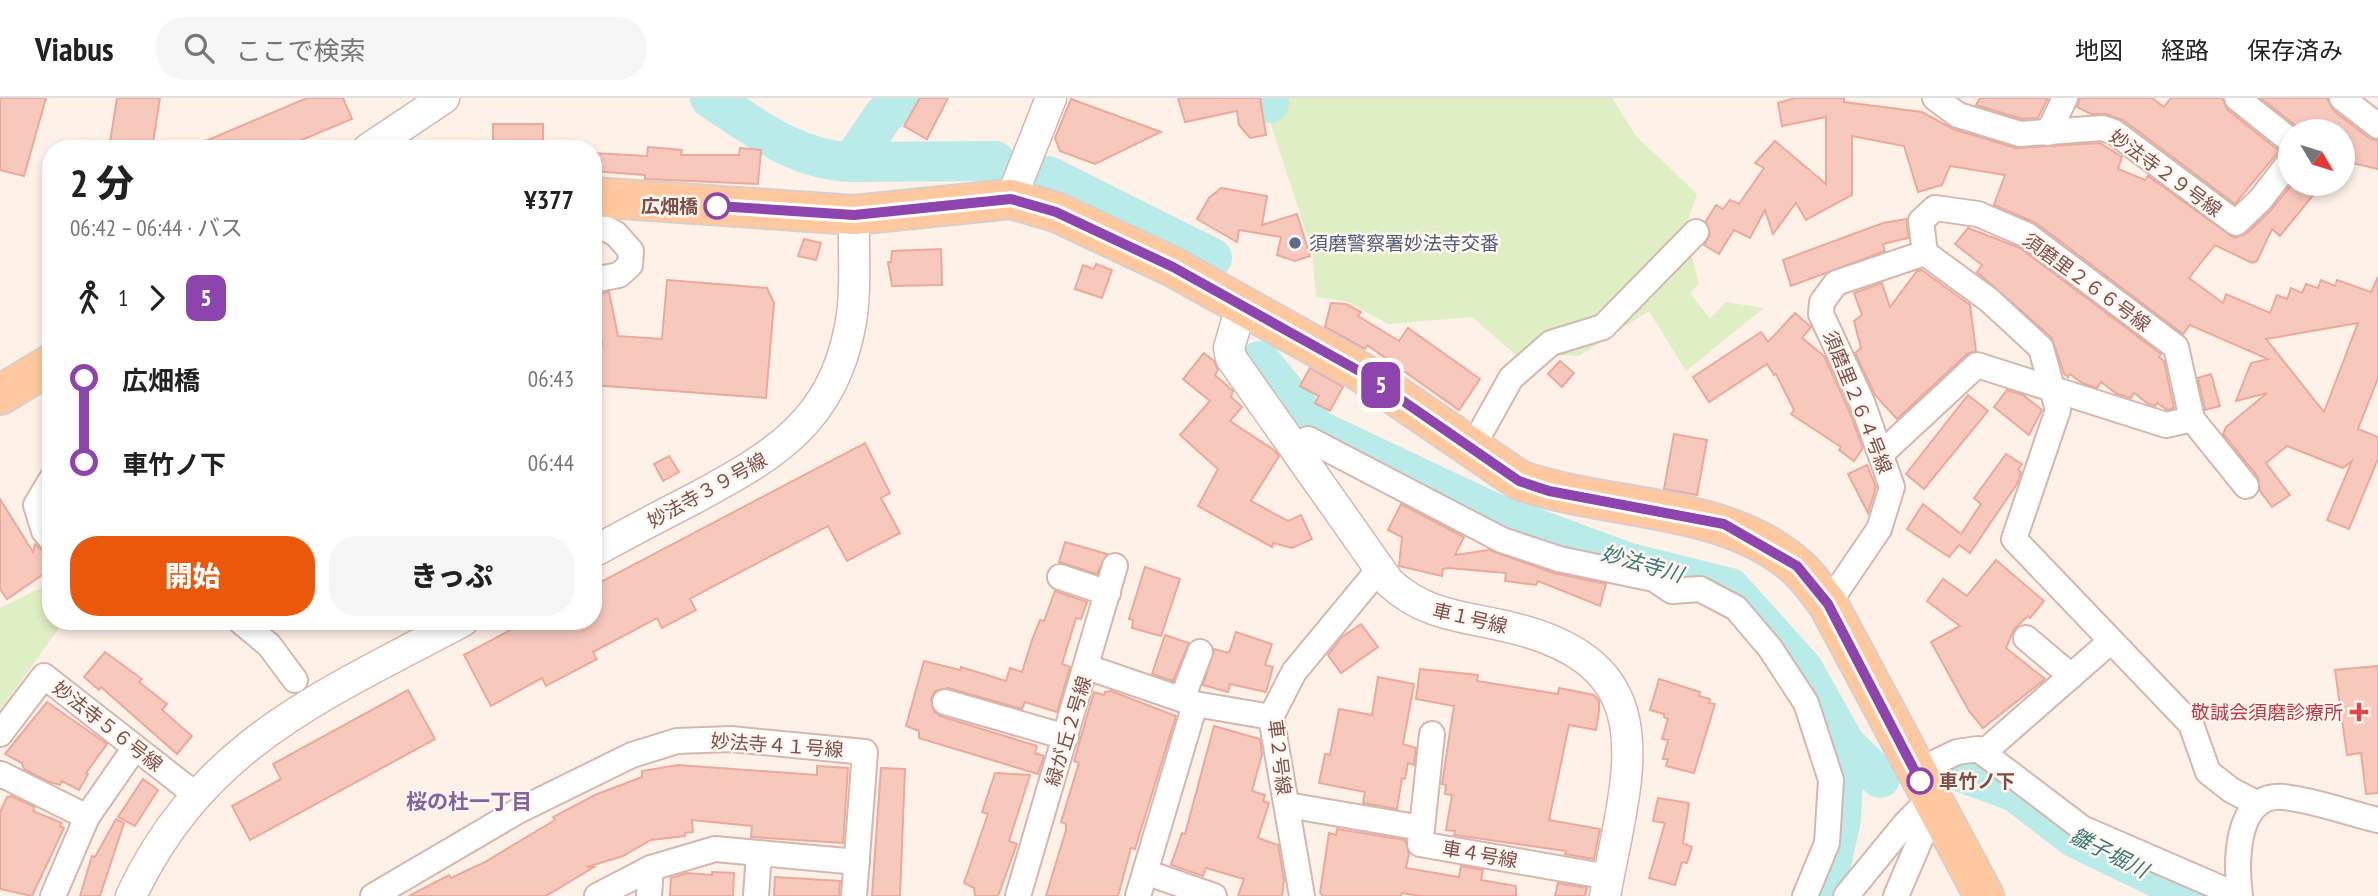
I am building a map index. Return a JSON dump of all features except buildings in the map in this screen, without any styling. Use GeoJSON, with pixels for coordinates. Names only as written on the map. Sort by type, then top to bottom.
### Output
{"type":"FeatureCollection","features":[{"type":"Feature","properties":{"kind":"main road"},"geometry":{"type":"LineString","coordinates":[[602,198],[854,215],[1011,199],[1056,212],[1204,285],[1361,372],[1519,481],[1549,491],[1724,524],[1797,566],[1828,604],[1983,896]]}},
{"type":"Feature","properties":{"kind":"main road"},"geometry":{"type":"LineString","coordinates":[[0,395],[42,369]]}},
{"type":"Feature","properties":{"kind":"street"},"geometry":{"type":"LineString","coordinates":[[381,140],[444,98]]}},
{"type":"Feature","properties":{"kind":"street"},"geometry":{"type":"LineString","coordinates":[[1011,199],[1051,98]]}},
{"type":"Feature","properties":{"kind":"street"},"geometry":{"type":"LineString","coordinates":[[2048,133],[2065,98]]}},
{"type":"Feature","properties":{"kind":"street"},"geometry":{"type":"LineString","coordinates":[[2237,98],[2278,131]]}},
{"type":"Feature","properties":{"kind":"street"},"geometry":{"type":"LineString","coordinates":[[2342,98],[2378,126]]}},
{"type":"Feature","properties":{"kind":"street","name":"妙法寺２９号線"},"geometry":{"type":"LineString","coordinates":[[1948,102],[1985,125],[2020,134],[2102,128],[2114,132],[2236,223],[2261,199],[2278,177]]}},
{"type":"Feature","properties":{"kind":"street","name":"須磨里２６６号線"},"geometry":{"type":"LineString","coordinates":[[1925,253],[1921,221],[1935,208],[1978,214],[2027,235],[2176,347],[2192,419],[2246,486]]}},
{"type":"Feature","properties":{"kind":"street","name":"妙法寺３９号線"},"geometry":{"type":"LineString","coordinates":[[602,547],[769,456],[814,412],[836,372],[850,329],[853,308],[854,215]]}},
{"type":"Feature","properties":{"kind":"street"},"geometry":{"type":"LineString","coordinates":[[602,227],[616,234],[631,251],[630,265],[619,275],[602,278]]}},
{"type":"Feature","properties":{"kind":"street"},"geometry":{"type":"LineString","coordinates":[[1472,447],[1511,378],[1551,343],[1602,327],[1696,232]]}},
{"type":"Feature","properties":{"kind":"street"},"geometry":{"type":"LineString","coordinates":[[1925,253],[1989,300],[2041,348],[2058,410],[2014,539],[2191,724],[2208,772],[2231,790],[2258,804]]}},
{"type":"Feature","properties":{"kind":"street","name":"須磨里２６４号線"},"geometry":{"type":"LineString","coordinates":[[1828,604],[1879,529],[1892,487],[1862,402],[1821,314],[1822,302],[1836,283],[1925,253]]}},
{"type":"Feature","properties":{"kind":"street","name":"車１号線"},"geometry":{"type":"LineString","coordinates":[[1241,307],[1229,348],[1231,358],[1398,590],[1422,607],[1535,632],[1560,644],[1607,678],[1623,705],[1628,747],[1607,886]]}},
{"type":"Feature","properties":{"kind":"street"},"geometry":{"type":"LineString","coordinates":[[1881,454],[1977,365],[2165,425],[2192,419]]}},
{"type":"Feature","properties":{"kind":"street"},"geometry":{"type":"LineString","coordinates":[[1294,446],[1308,439],[1502,540],[1559,559],[1654,579],[1672,591],[1700,589],[1736,608],[1770,648],[1806,703],[1830,780],[1827,843],[1805,896]]}},
{"type":"Feature","properties":{"kind":"street"},"geometry":{"type":"LineString","coordinates":[[42,495],[36,505],[42,524]]}},
{"type":"Feature","properties":{"kind":"street","name":"緑が丘２号線"},"geometry":{"type":"LineString","coordinates":[[1018,896],[1115,566]]}},
{"type":"Feature","properties":{"kind":"street","name":"車２号線"},"geometry":{"type":"LineString","coordinates":[[1302,896],[1271,716],[1294,672],[1380,568]]}},
{"type":"Feature","properties":{"kind":"street"},"geometry":{"type":"LineString","coordinates":[[1060,577],[1108,593]]}},
{"type":"Feature","properties":{"kind":"street"},"geometry":{"type":"LineString","coordinates":[[251,630],[269,645],[295,680]]}},
{"type":"Feature","properties":{"kind":"street"},"geometry":{"type":"LineString","coordinates":[[131,896],[168,830],[196,795],[237,753],[291,713],[437,630]]}},
{"type":"Feature","properties":{"kind":"street"},"geometry":{"type":"LineString","coordinates":[[2026,638],[2071,676]]}},
{"type":"Feature","properties":{"kind":"street"},"geometry":{"type":"LineString","coordinates":[[1983,753],[2111,641]]}},
{"type":"Feature","properties":{"kind":"street"},"geometry":{"type":"LineString","coordinates":[[1138,896],[1200,652]]}},
{"type":"Feature","properties":{"kind":"street"},"geometry":{"type":"LineString","coordinates":[[1087,667],[1189,702],[1271,716]]}},
{"type":"Feature","properties":{"kind":"street","name":"妙法寺５６号線"},"geometry":{"type":"LineString","coordinates":[[0,734],[44,676],[196,795]]}},
{"type":"Feature","properties":{"kind":"street"},"geometry":{"type":"LineString","coordinates":[[945,702],[989,704],[1066,737]]}},
{"type":"Feature","properties":{"kind":"street"},"geometry":{"type":"LineString","coordinates":[[1422,828],[1432,734]]}},
{"type":"Feature","properties":{"kind":"street","name":"妙法寺４１号線"},"geometry":{"type":"LineString","coordinates":[[373,896],[477,832],[632,755],[677,741],[731,739],[865,752],[854,896]]}},
{"type":"Feature","properties":{"kind":"street"},"geometry":{"type":"LineString","coordinates":[[53,896],[86,817],[134,749]]}},
{"type":"Feature","properties":{"kind":"street"},"geometry":{"type":"LineString","coordinates":[[1846,896],[1905,824],[1957,752],[1978,750],[2082,828],[2239,896],[2236,867],[2241,827],[2258,804],[2281,796],[2378,820]]}},
{"type":"Feature","properties":{"kind":"street"},"geometry":{"type":"LineString","coordinates":[[0,776],[1,774],[86,817]]}},
{"type":"Feature","properties":{"kind":"street"},"geometry":{"type":"LineString","coordinates":[[1896,896],[1926,826],[1927,794]]}},
{"type":"Feature","properties":{"kind":"street","name":"車４号線"},"geometry":{"type":"LineString","coordinates":[[1287,806],[1422,828],[1420,844],[1607,886]]}},
{"type":"Feature","properties":{"kind":"street"},"geometry":{"type":"LineString","coordinates":[[597,896],[651,868],[715,849],[857,862]]}},
{"type":"Feature","properties":{"kind":"street"},"geometry":{"type":"LineString","coordinates":[[756,896],[760,853]]}},
{"type":"Feature","properties":{"kind":"street"},"geometry":{"type":"LineString","coordinates":[[649,896],[651,868]]}},
{"type":"Feature","properties":{"kind":"street"},"geometry":{"type":"LineString","coordinates":[[1145,872],[1214,896]]}},
{"type":"Feature","properties":{"kind":"green space"},"geometry":{"type":"Polygon","coordinates":[[[1262,98],[1612,98],[1636,136],[1697,194],[1685,230],[1699,284],[1690,293],[1710,319],[1726,302],[1764,308],[1686,371],[1649,311],[1579,356],[1551,355],[1533,370],[1472,317],[1388,324],[1346,301],[1316,297],[1312,250],[1262,98]]]}},
{"type":"Feature","properties":{"kind":"green space"},"geometry":{"type":"Polygon","coordinates":[[[42,587],[42,630],[58,630],[0,710],[0,608],[42,587]]]}},
{"type":"Feature","properties":{"kind":"waterway","name":"妙法寺川"},"geometry":{"type":"LineString","coordinates":[[710,98],[760,131],[795,149],[813,156],[852,162],[884,115],[901,98]]}},
{"type":"Feature","properties":{"kind":"waterway","name":"妙法寺川"},"geometry":{"type":"LineString","coordinates":[[1265,98],[1269,103]]}},
{"type":"Feature","properties":{"kind":"waterway"},"geometry":{"type":"LineString","coordinates":[[852,162],[995,161]]}},
{"type":"Feature","properties":{"kind":"waterway"},"geometry":{"type":"LineString","coordinates":[[1048,176],[1212,258]]}},
{"type":"Feature","properties":{"kind":"waterway","name":"妙法寺川"},"geometry":{"type":"LineString","coordinates":[[1260,361],[1316,429],[1494,513],[1629,563],[1730,588],[1803,669],[1845,744],[1841,819],[1830,869],[1818,896]]}},
{"type":"Feature","properties":{"kind":"waterway","name":"雛子堀川"},"geometry":{"type":"LineString","coordinates":[[1845,744],[1880,778]]}},
{"type":"Feature","properties":{"kind":"waterway","name":"雛子堀川"},"geometry":{"type":"LineString","coordinates":[[1950,768],[2015,792],[2075,838],[2196,896]]}},
{"type":"Feature","properties":{"kind":"bus line","name":"5"},"geometry":{"type":"LineString","coordinates":[[717,206],[854,215],[1011,199],[1056,212],[1173,267],[1361,372],[1519,481],[1549,491],[1724,524],[1797,566],[1828,604],[1920,781]]}},
{"type":"Feature","properties":{"kind":"place","name":"広畑橋"},"geometry":{"type":"Point","coordinates":[717,206]}},
{"type":"Feature","properties":{"kind":"place","name":"須磨警察署妙法寺交番"},"geometry":{"type":"Point","coordinates":[1295,243]}},
{"type":"Feature","properties":{"kind":"place","name":"敬誠会須磨診療所"},"geometry":{"type":"Point","coordinates":[2359,712]}},
{"type":"Feature","properties":{"kind":"place","name":"車竹ノ下"},"geometry":{"type":"Point","coordinates":[1920,781]}},
{"type":"Feature","properties":{"kind":"district","name":"桜の杜一丁目"},"geometry":{"type":"Point","coordinates":[469,802]}}]}
